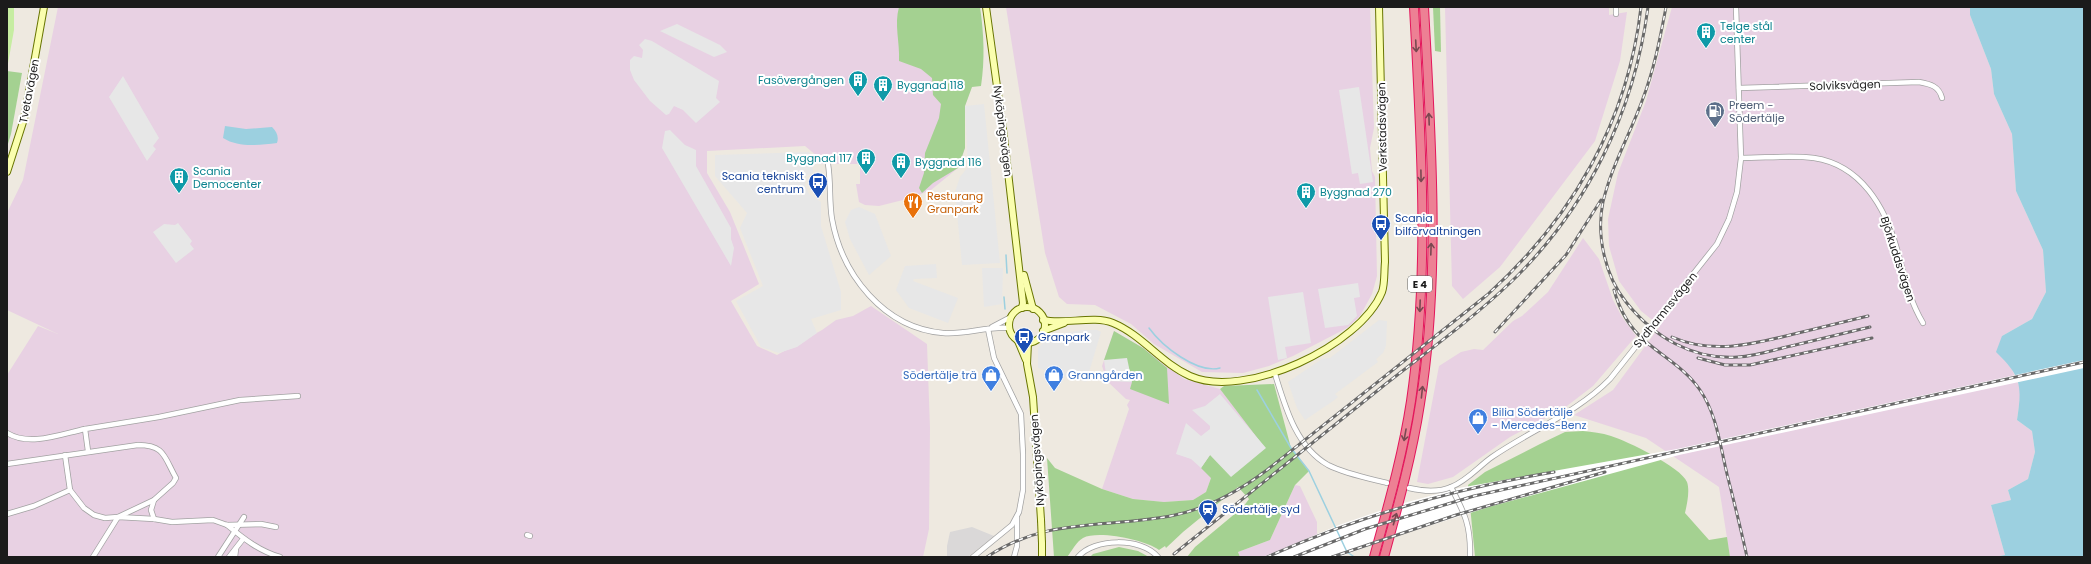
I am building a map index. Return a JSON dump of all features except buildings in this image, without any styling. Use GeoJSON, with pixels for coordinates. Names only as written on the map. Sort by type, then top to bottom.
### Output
{"type":"FeatureCollection","features":[{"type":"Feature","properties":{"kind":"highway","name":"E 4"},"geometry":{"type":"LineString","coordinates":[[1374,557],[1403,445],[1419,326],[1422,232],[1421,159],[1414,7]]}},
{"type":"Feature","properties":{"kind":"highway","name":"E 4"},"geometry":{"type":"LineString","coordinates":[[1384,557],[1412,448],[1420,402],[1429,325],[1431,203],[1424,7]]}},
{"type":"Feature","properties":{"kind":"main road","name":"Tvetavägen"},"geometry":{"type":"LineString","coordinates":[[7,172],[24,119],[44,7]]}},
{"type":"Feature","properties":{"kind":"main road","name":"Nyköpingsvägen"},"geometry":{"type":"LineString","coordinates":[[986,7],[1019,254],[1023,303],[1022,308]]}},
{"type":"Feature","properties":{"kind":"main road","name":"Verkstadsvägen"},"geometry":{"type":"LineString","coordinates":[[1043,320],[1112,323],[1134,336],[1162,359],[1190,376],[1208,381],[1237,382],[1275,374],[1324,349],[1351,332],[1373,309],[1382,291],[1385,262],[1379,7]]}},
{"type":"Feature","properties":{"kind":"main road","name":"Nyköpingsvägen"},"geometry":{"type":"LineString","coordinates":[[1019,254],[1033,309]]}},
{"type":"Feature","properties":{"kind":"main road"},"geometry":{"type":"LineString","coordinates":[[1022,308],[1033,309],[1041,315],[1043,320],[1043,331],[1036,340],[1028,343],[1018,341],[1013,337],[1009,328],[1011,316],[1022,308]]}},
{"type":"Feature","properties":{"kind":"main road","name":"Verkstadsvägen"},"geometry":{"type":"LineString","coordinates":[[1043,331],[1068,321]]}},
{"type":"Feature","properties":{"kind":"main road","name":"Nyköpingsvägen"},"geometry":{"type":"LineString","coordinates":[[1018,341],[1027,364],[1033,397],[1042,557]]}},
{"type":"Feature","properties":{"kind":"main road","name":"Nyköpingsvägen"},"geometry":{"type":"LineString","coordinates":[[1027,364],[1028,343]]}},
{"type":"Feature","properties":{"kind":"street"},"geometry":{"type":"LineString","coordinates":[[1616,7],[1616,14]]}},
{"type":"Feature","properties":{"kind":"street","name":"Sydhamnsvägen"},"geometry":{"type":"LineString","coordinates":[[1409,488],[1433,491],[1451,487],[1515,442],[1567,413],[1591,396],[1610,379],[1717,244],[1729,219],[1737,192],[1741,158],[1740,88],[1736,7]]}},
{"type":"Feature","properties":{"kind":"street","name":"Solviksvägen"},"geometry":{"type":"LineString","coordinates":[[1740,88],[1919,82],[1931,84],[1937,88],[1942,98]]}},
{"type":"Feature","properties":{"kind":"street","name":"Björkuddsvägen"},"geometry":{"type":"LineString","coordinates":[[1741,158],[1813,158],[1830,162],[1850,172],[1865,185],[1884,212],[1914,308],[1923,323]]}},
{"type":"Feature","properties":{"kind":"street"},"geometry":{"type":"LineString","coordinates":[[828,164],[832,220],[842,254],[857,282],[874,302],[900,320],[926,330],[956,334],[988,329],[1009,328]]}},
{"type":"Feature","properties":{"kind":"street"},"geometry":{"type":"LineString","coordinates":[[988,329],[1011,316]]}},
{"type":"Feature","properties":{"kind":"street"},"geometry":{"type":"LineString","coordinates":[[988,329],[994,358],[1017,404],[1022,420],[1023,490],[1017,517],[1017,546],[1014,557]]}},
{"type":"Feature","properties":{"kind":"street"},"geometry":{"type":"LineString","coordinates":[[1275,374],[1294,425],[1304,442],[1315,455],[1339,469],[1387,483]]}},
{"type":"Feature","properties":{"kind":"street"},"geometry":{"type":"LineString","coordinates":[[7,433],[16,438],[29,440],[159,417],[240,400],[298,396]]}},
{"type":"Feature","properties":{"kind":"street"},"geometry":{"type":"LineString","coordinates":[[85,429],[88,451]]}},
{"type":"Feature","properties":{"kind":"street"},"geometry":{"type":"LineString","coordinates":[[7,464],[88,451],[138,445],[152,445],[160,450],[176,478],[173,483],[154,500],[118,517],[94,557]]}},
{"type":"Feature","properties":{"kind":"street"},"geometry":{"type":"LineString","coordinates":[[64,455],[70,490],[84,508],[94,515],[105,518],[118,517],[154,519],[172,522],[214,520],[227,525],[239,526],[261,524],[276,527]]}},
{"type":"Feature","properties":{"kind":"street"},"geometry":{"type":"LineString","coordinates":[[1451,487],[1467,518],[1469,527],[1470,557]]}},
{"type":"Feature","properties":{"kind":"street"},"geometry":{"type":"LineString","coordinates":[[7,514],[34,506],[70,490]]}},
{"type":"Feature","properties":{"kind":"street"},"geometry":{"type":"LineString","coordinates":[[154,500],[151,510],[154,519]]}},
{"type":"Feature","properties":{"kind":"street"},"geometry":{"type":"LineString","coordinates":[[218,557],[244,517]]}},
{"type":"Feature","properties":{"kind":"street"},"geometry":{"type":"LineString","coordinates":[[973,557],[1008,529],[1017,517]]}},
{"type":"Feature","properties":{"kind":"street"},"geometry":{"type":"LineString","coordinates":[[227,525],[243,539],[268,554],[280,557]]}},
{"type":"Feature","properties":{"kind":"street"},"geometry":{"type":"LineString","coordinates":[[230,557],[243,539]]}},
{"type":"Feature","properties":{"kind":"street"},"geometry":{"type":"LineString","coordinates":[[1078,557],[1088,548],[1108,542],[1135,545],[1144,548],[1158,557]]}},
{"type":"Feature","properties":{"kind":"street"},"geometry":{"type":"LineString","coordinates":[[235,557],[236,549]]}},
{"type":"Feature","properties":{"kind":"shaded area"},"geometry":{"type":"Polygon","coordinates":[[[58,7],[954,7],[972,86],[965,106],[965,148],[958,168],[931,190],[911,198],[879,206],[865,205],[859,202],[856,184],[860,184],[860,164],[819,164],[817,156],[805,146],[707,151],[707,173],[730,212],[759,284],[731,301],[757,346],[777,355],[822,330],[836,320],[853,316],[871,306],[927,344],[930,428],[929,529],[923,557],[7,557],[7,375],[38,326],[58,334],[7,310],[7,213],[23,180],[58,7]]]}},
{"type":"Feature","properties":{"kind":"shaded area"},"geometry":{"type":"Polygon","coordinates":[[[1006,7],[1370,7],[1374,128],[1370,148],[1372,171],[1375,177],[1377,276],[1372,294],[1360,316],[1347,328],[1293,356],[1269,366],[1243,373],[1202,372],[1154,344],[1131,324],[1095,305],[1067,304],[1059,297],[1045,253],[1006,7]]]}},
{"type":"Feature","properties":{"kind":"shaded area"},"geometry":{"type":"Polygon","coordinates":[[[1445,7],[1609,7],[1609,15],[1627,12],[1620,61],[1595,141],[1500,267],[1463,299],[1452,286],[1445,7]]]}},
{"type":"Feature","properties":{"kind":"shaded area"},"geometry":{"type":"Polygon","coordinates":[[[1672,7],[1970,7],[1970,15],[1991,69],[1994,94],[2012,134],[2016,191],[2043,250],[2046,292],[2032,319],[2002,336],[2010,365],[2021,390],[2017,420],[2032,431],[2035,452],[2028,479],[2008,490],[2011,500],[1991,505],[2005,555],[1994,557],[1730,557],[1719,487],[1646,438],[1574,415],[1613,390],[1660,326],[1641,311],[1619,281],[1609,246],[1608,219],[1618,173],[1646,101],[1672,7]]]}},
{"type":"Feature","properties":{"kind":"shaded area"},"geometry":{"type":"Polygon","coordinates":[[[677,24],[720,45],[727,52],[714,57],[660,31],[677,24]]]}},
{"type":"Feature","properties":{"kind":"shaded area"},"geometry":{"type":"Polygon","coordinates":[[[645,39],[652,41],[719,81],[716,98],[720,102],[696,123],[683,110],[674,106],[669,114],[666,115],[650,101],[634,80],[630,70],[630,60],[634,56],[642,58],[643,50],[639,45],[645,39]]]}},
{"type":"Feature","properties":{"kind":"shaded area"},"geometry":{"type":"Polygon","coordinates":[[[123,76],[159,138],[153,146],[156,149],[147,161],[109,97],[123,76]]]}},
{"type":"Feature","properties":{"kind":"shaded area"},"geometry":{"type":"Polygon","coordinates":[[[1359,87],[1373,182],[1360,184],[1358,173],[1352,174],[1339,90],[1359,87]]]}},
{"type":"Feature","properties":{"kind":"shaded area"},"geometry":{"type":"Polygon","coordinates":[[[984,104],[1000,263],[962,265],[955,192],[960,177],[968,167],[965,106],[984,104]]]}},
{"type":"Feature","properties":{"kind":"shaded area"},"geometry":{"type":"Polygon","coordinates":[[[670,130],[685,145],[696,150],[696,166],[731,228],[731,239],[734,248],[731,266],[662,148],[665,131],[670,130]]]}},
{"type":"Feature","properties":{"kind":"shaded area"},"geometry":{"type":"Polygon","coordinates":[[[809,152],[812,160],[813,173],[806,176],[805,185],[809,194],[821,202],[821,226],[841,292],[841,310],[811,319],[817,333],[797,347],[779,353],[761,347],[736,301],[763,286],[740,228],[747,213],[715,176],[715,155],[809,152]]]}},
{"type":"Feature","properties":{"kind":"shaded area"},"geometry":{"type":"Polygon","coordinates":[[[859,207],[875,214],[891,256],[869,275],[850,239],[845,222],[851,210],[859,207]]]}},
{"type":"Feature","properties":{"kind":"shaded area"},"geometry":{"type":"Polygon","coordinates":[[[178,223],[192,241],[190,244],[194,249],[176,263],[153,232],[164,224],[175,225],[178,223]]]}},
{"type":"Feature","properties":{"kind":"shaded area"},"geometry":{"type":"Polygon","coordinates":[[[1583,238],[1599,259],[1613,300],[1622,317],[1636,336],[1593,386],[1563,409],[1510,437],[1453,477],[1428,484],[1417,482],[1439,366],[1461,352],[1474,349],[1483,350],[1513,321],[1522,316],[1548,292],[1583,238]]]}},
{"type":"Feature","properties":{"kind":"shaded area"},"geometry":{"type":"Polygon","coordinates":[[[936,264],[937,278],[914,279],[913,281],[958,298],[948,323],[909,308],[896,290],[905,266],[936,264]]]}},
{"type":"Feature","properties":{"kind":"shaded area"},"geometry":{"type":"Polygon","coordinates":[[[982,268],[1003,268],[1002,304],[984,307],[982,268]]]}},
{"type":"Feature","properties":{"kind":"shaded area"},"geometry":{"type":"Polygon","coordinates":[[[1358,283],[1360,297],[1354,298],[1357,316],[1348,325],[1325,328],[1318,289],[1358,283]]]}},
{"type":"Feature","properties":{"kind":"shaded area"},"geometry":{"type":"Polygon","coordinates":[[[1303,292],[1311,343],[1285,347],[1287,358],[1278,360],[1268,297],[1303,292]]]}},
{"type":"Feature","properties":{"kind":"shaded area"},"geometry":{"type":"Polygon","coordinates":[[[1379,320],[1387,321],[1386,346],[1383,353],[1376,359],[1378,362],[1335,394],[1338,397],[1333,401],[1305,420],[1297,408],[1288,382],[1322,359],[1330,358],[1379,320]]]}},
{"type":"Feature","properties":{"kind":"shaded area"},"geometry":{"type":"Polygon","coordinates":[[[1082,330],[1097,330],[1101,332],[1086,382],[1038,368],[1038,348],[1045,341],[1059,334],[1082,330]]]}},
{"type":"Feature","properties":{"kind":"shaded area"},"geometry":{"type":"Polygon","coordinates":[[[1114,331],[1143,348],[1184,379],[1220,389],[1266,448],[1211,478],[1206,492],[1193,500],[1164,502],[1133,499],[1102,489],[1129,409],[1127,405],[1130,400],[1126,399],[1107,381],[1102,366],[1114,331]]]}},
{"type":"Feature","properties":{"kind":"shaded area"},"geometry":{"type":"Polygon","coordinates":[[[1127,358],[1132,382],[1107,381],[1104,360],[1127,358]]]}},
{"type":"Feature","properties":{"kind":"shaded area"},"geometry":{"type":"Polygon","coordinates":[[[1220,394],[1266,448],[1231,477],[1210,455],[1201,468],[1191,459],[1176,454],[1186,423],[1201,436],[1210,429],[1210,426],[1192,410],[1205,406],[1220,394]]]}},
{"type":"Feature","properties":{"kind":"shaded area"},"geometry":{"type":"Polygon","coordinates":[[[1295,485],[1300,486],[1317,522],[1317,534],[1329,557],[1240,557],[1238,552],[1270,540],[1295,485]]]}},
{"type":"Feature","properties":{"kind":"shaded area"},"geometry":{"type":"Polygon","coordinates":[[[972,527],[994,536],[968,557],[947,557],[947,546],[950,532],[972,527]]]}},
{"type":"Feature","properties":{"kind":"green space"},"geometry":{"type":"Polygon","coordinates":[[[7,7],[14,7],[14,30],[7,69],[7,7]]]}},
{"type":"Feature","properties":{"kind":"green space"},"geometry":{"type":"Polygon","coordinates":[[[899,7],[980,7],[984,47],[981,86],[972,87],[965,106],[965,148],[958,168],[933,183],[922,193],[919,188],[924,173],[925,153],[939,118],[941,104],[933,95],[932,78],[921,69],[899,61],[897,20],[899,7]]]}},
{"type":"Feature","properties":{"kind":"green space"},"geometry":{"type":"Polygon","coordinates":[[[1433,7],[1440,7],[1441,52],[1435,51],[1433,7]]]}},
{"type":"Feature","properties":{"kind":"green space"},"geometry":{"type":"Polygon","coordinates":[[[7,71],[22,73],[11,134],[7,147],[7,71]]]}},
{"type":"Feature","properties":{"kind":"green space"},"geometry":{"type":"Polygon","coordinates":[[[1114,331],[1143,348],[1167,368],[1169,404],[1130,389],[1132,382],[1104,360],[1114,331]]]}},
{"type":"Feature","properties":{"kind":"green space"},"geometry":{"type":"Polygon","coordinates":[[[1274,384],[1291,448],[1309,471],[1295,485],[1270,540],[1238,552],[1240,557],[1187,557],[1195,547],[1243,507],[1249,499],[1238,487],[1183,532],[1166,548],[1165,546],[1159,550],[1153,546],[1122,537],[1099,535],[1083,538],[1076,544],[1067,557],[1054,557],[1047,458],[1055,468],[1102,489],[1133,499],[1164,502],[1193,500],[1206,492],[1211,478],[1201,468],[1210,455],[1265,448],[1220,389],[1224,386],[1274,384]]]}},
{"type":"Feature","properties":{"kind":"green space"},"geometry":{"type":"Polygon","coordinates":[[[1583,431],[1604,434],[1619,439],[1653,455],[1675,469],[1683,476],[1688,486],[1688,498],[1685,513],[1709,540],[1727,537],[1730,557],[1475,557],[1468,485],[1485,472],[1565,432],[1583,431]]]}},
{"type":"Feature","properties":{"kind":"green space"},"geometry":{"type":"Polygon","coordinates":[[[1119,547],[1138,551],[1149,557],[1090,557],[1093,554],[1119,547]]]}},
{"type":"Feature","properties":{"kind":"water"},"geometry":{"type":"Polygon","coordinates":[[[1970,7],[2084,7],[2084,557],[1994,557],[2005,555],[1991,505],[2011,500],[2008,490],[2028,479],[2035,452],[2032,431],[2017,420],[2019,399],[2018,383],[2011,368],[1996,352],[2002,336],[2032,319],[2046,292],[2043,250],[2016,191],[2012,134],[1994,94],[1991,69],[1970,15],[1970,7]]]}},
{"type":"Feature","properties":{"kind":"water"},"geometry":{"type":"Polygon","coordinates":[[[225,126],[246,129],[272,127],[277,135],[277,143],[242,145],[229,141],[223,138],[225,126]]]}},
{"type":"Feature","properties":{"kind":"pier"},"geometry":{"type":"Polygon","coordinates":[[[2084,360],[2084,368],[1679,455],[1489,507],[1397,536],[1339,557],[1263,557],[1339,525],[1397,505],[1459,488],[1677,449],[2084,360]]]}},
{"type":"Feature","properties":{"kind":"waterway"},"geometry":{"type":"LineString","coordinates":[[1006,255],[1007,273]]}},
{"type":"Feature","properties":{"kind":"waterway"},"geometry":{"type":"LineString","coordinates":[[1004,297],[1005,309]]}},
{"type":"Feature","properties":{"kind":"waterway"},"geometry":{"type":"LineString","coordinates":[[1149,328],[1162,343],[1191,363],[1211,369],[1220,368]]}},
{"type":"Feature","properties":{"kind":"waterway"},"geometry":{"type":"LineString","coordinates":[[1257,390],[1291,448],[1309,471],[1347,552],[1353,556]]}},
{"type":"Feature","properties":{"kind":"tunnel"},"geometry":{"type":"LineString","coordinates":[[828,156],[828,164]]}},
{"type":"Feature","properties":{"kind":"railway"},"geometry":{"type":"LineString","coordinates":[[987,557],[1010,544],[1033,535],[1056,529],[1175,515],[1200,508],[1235,492],[1267,470],[1487,295],[1545,234],[1570,201],[1591,165],[1609,128],[1623,89],[1634,49],[1641,7]]}},
{"type":"Feature","properties":{"kind":"railway"},"geometry":{"type":"LineString","coordinates":[[1174,554],[1463,324],[1510,283],[1537,254],[1562,224],[1584,191],[1603,157],[1631,84],[1641,46],[1648,7]]}},
{"type":"Feature","properties":{"kind":"railway"},"geometry":{"type":"LineString","coordinates":[[1666,7],[1650,78],[1606,189],[1603,202],[1601,228],[1604,255],[1619,292],[1637,315],[1662,336],[1675,344],[1705,355],[1738,357],[1758,354],[1870,327]]}},
{"type":"Feature","properties":{"kind":"railway"},"geometry":{"type":"LineString","coordinates":[[1495,332],[1566,255],[1601,200]]}},
{"type":"Feature","properties":{"kind":"railway"},"geometry":{"type":"LineString","coordinates":[[1614,290],[1619,304],[1629,323],[1639,335],[1688,375],[1706,400],[1717,430],[1747,557]]}},
{"type":"Feature","properties":{"kind":"railway"},"geometry":{"type":"LineString","coordinates":[[1672,337],[1703,346],[1733,346],[1763,341],[1868,316]]}},
{"type":"Feature","properties":{"kind":"railway"},"geometry":{"type":"LineString","coordinates":[[1698,358],[1725,365],[1750,365],[1872,338]]}},
{"type":"Feature","properties":{"kind":"railway"},"geometry":{"type":"LineString","coordinates":[[1294,557],[1365,529],[1474,496],[2084,362]]}},
{"type":"Feature","properties":{"kind":"railway"},"geometry":{"type":"LineString","coordinates":[[1267,557],[1337,528],[1408,505],[1444,495],[1554,472]]}},
{"type":"Feature","properties":{"kind":"railway"},"geometry":{"type":"LineString","coordinates":[[1332,557],[1456,515],[1605,472]]}},
{"type":"Feature","properties":{"kind":"place","name":"Telge stål center"},"geometry":{"type":"Point","coordinates":[1706,49]}},
{"type":"Feature","properties":{"kind":"place","name":"Fasövergången"},"geometry":{"type":"Point","coordinates":[858,97]}},
{"type":"Feature","properties":{"kind":"place","name":"Byggnad 118"},"geometry":{"type":"Point","coordinates":[883,102]}},
{"type":"Feature","properties":{"kind":"place","name":"Preem - Södertälje"},"geometry":{"type":"Point","coordinates":[1715,128]}},
{"type":"Feature","properties":{"kind":"place","name":"Byggnad 117"},"geometry":{"type":"Point","coordinates":[866,175]}},
{"type":"Feature","properties":{"kind":"place","name":"Byggnad 116"},"geometry":{"type":"Point","coordinates":[901,179]}},
{"type":"Feature","properties":{"kind":"place","name":"Scania Democenter"},"geometry":{"type":"Point","coordinates":[179,194]}},
{"type":"Feature","properties":{"kind":"place","name":"Scania tekniskt centrum"},"geometry":{"type":"Point","coordinates":[818,199]}},
{"type":"Feature","properties":{"kind":"place","name":"Byggnad 270"},"geometry":{"type":"Point","coordinates":[1306,209]}},
{"type":"Feature","properties":{"kind":"place","name":"Resturang Granpark"},"geometry":{"type":"Point","coordinates":[913,219]}},
{"type":"Feature","properties":{"kind":"place","name":"Scania bilförvaltningen"},"geometry":{"type":"Point","coordinates":[1381,241]}},
{"type":"Feature","properties":{"kind":"place","name":"Granpark"},"geometry":{"type":"Point","coordinates":[1024,354]}},
{"type":"Feature","properties":{"kind":"place","name":"Södertälje trä"},"geometry":{"type":"Point","coordinates":[991,392]}},
{"type":"Feature","properties":{"kind":"place","name":"Granngården"},"geometry":{"type":"Point","coordinates":[1054,392]}},
{"type":"Feature","properties":{"kind":"place","name":"Bilia Södertälje - Mercedes-Benz"},"geometry":{"type":"Point","coordinates":[1478,435]}},
{"type":"Feature","properties":{"kind":"place","name":"Södertälje syd"},"geometry":{"type":"Point","coordinates":[1208,526]}}]}
